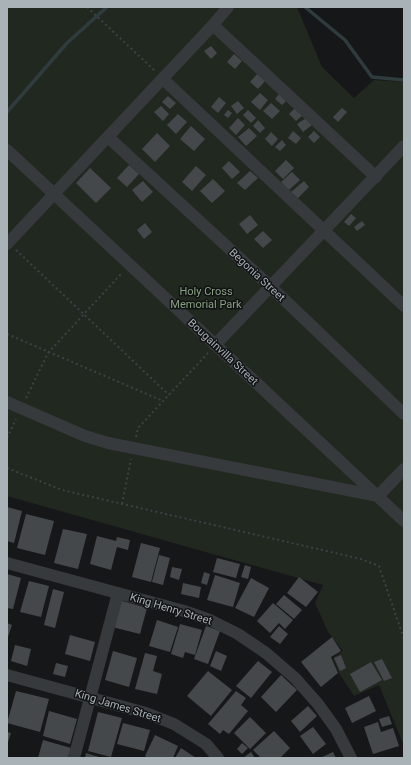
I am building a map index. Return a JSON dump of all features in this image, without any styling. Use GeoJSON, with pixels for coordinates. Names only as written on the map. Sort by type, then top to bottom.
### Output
{"type":"FeatureCollection","features":[{"type":"Feature","properties":{"kind":"street"},"geometry":{"type":"LineString","coordinates":[[8,244],[163,79],[228,7]]}},
{"type":"Feature","properties":{"kind":"street"},"geometry":{"type":"LineString","coordinates":[[213,25],[376,177]]}},
{"type":"Feature","properties":{"kind":"street"},"geometry":{"type":"LineString","coordinates":[[163,79],[404,306]]}},
{"type":"Feature","properties":{"kind":"street","name":"Begonia Street"},"geometry":{"type":"LineString","coordinates":[[108,138],[271,287],[404,414]]}},
{"type":"Feature","properties":{"kind":"street","name":"Bougainvilla Street"},"geometry":{"type":"LineString","coordinates":[[7,150],[404,521]]}},
{"type":"Feature","properties":{"kind":"street"},"geometry":{"type":"LineString","coordinates":[[215,345],[403,150]]}},
{"type":"Feature","properties":{"kind":"street"},"geometry":{"type":"LineString","coordinates":[[7,402],[86,436],[133,448],[378,496],[404,469]]}},
{"type":"Feature","properties":{"kind":"street","name":"King Henry Street"},"geometry":{"type":"LineString","coordinates":[[7,563],[184,611],[238,634],[266,653],[295,678],[318,704],[336,729],[351,758]]}},
{"type":"Feature","properties":{"kind":"street"},"geometry":{"type":"LineString","coordinates":[[74,758],[89,697],[118,593]]}},
{"type":"Feature","properties":{"kind":"street","name":"King James Street"},"geometry":{"type":"LineString","coordinates":[[7,675],[146,713],[174,724],[206,744],[218,758]]}},
{"type":"Feature","properties":{"kind":"path"},"geometry":{"type":"LineString","coordinates":[[87,7],[163,79]]}},
{"type":"Feature","properties":{"kind":"path"},"geometry":{"type":"LineString","coordinates":[[8,244],[169,395]]}},
{"type":"Feature","properties":{"kind":"path"},"geometry":{"type":"LineString","coordinates":[[7,438],[48,353],[130,265]]}},
{"type":"Feature","properties":{"kind":"path"},"geometry":{"type":"LineString","coordinates":[[7,334],[48,353],[163,401]]}},
{"type":"Feature","properties":{"kind":"path"},"geometry":{"type":"LineString","coordinates":[[122,504],[138,428],[215,345]]}},
{"type":"Feature","properties":{"kind":"path"},"geometry":{"type":"LineString","coordinates":[[7,468],[62,490],[361,559],[379,566],[404,639]]}},
{"type":"Feature","properties":{"kind":"green space","name":"Holy Cross Memorial Park"},"geometry":{"type":"Polygon","coordinates":[[[7,7],[297,7],[322,67],[354,98],[374,80],[404,82],[404,746],[379,685],[354,696],[339,673],[333,658],[343,651],[328,632],[315,603],[323,585],[7,496],[7,7]]]}},
{"type":"Feature","properties":{"kind":"building"},"geometry":{"type":"Polygon","coordinates":[[[211,46],[217,53],[211,59],[204,51],[211,46]]]}},
{"type":"Feature","properties":{"kind":"building"},"geometry":{"type":"Polygon","coordinates":[[[234,54],[242,61],[235,69],[227,62],[234,54]]]}},
{"type":"Feature","properties":{"kind":"building"},"geometry":{"type":"Polygon","coordinates":[[[258,73],[266,80],[258,89],[250,82],[258,73]]]}},
{"type":"Feature","properties":{"kind":"building"},"geometry":{"type":"Polygon","coordinates":[[[260,93],[268,100],[260,110],[251,102],[260,93]]]}},
{"type":"Feature","properties":{"kind":"building"},"geometry":{"type":"Polygon","coordinates":[[[279,94],[286,101],[282,105],[275,99],[279,94]]]}},
{"type":"Feature","properties":{"kind":"building"},"geometry":{"type":"Polygon","coordinates":[[[168,96],[176,103],[170,109],[162,102],[168,96]]]}},
{"type":"Feature","properties":{"kind":"building"},"geometry":{"type":"Polygon","coordinates":[[[219,97],[226,103],[218,113],[211,107],[219,97]]]}},
{"type":"Feature","properties":{"kind":"building"},"geometry":{"type":"Polygon","coordinates":[[[238,101],[244,108],[237,114],[231,106],[238,101]]]}},
{"type":"Feature","properties":{"kind":"building"},"geometry":{"type":"Polygon","coordinates":[[[271,103],[280,111],[272,119],[263,111],[271,103]]]}},
{"type":"Feature","properties":{"kind":"building"},"geometry":{"type":"Polygon","coordinates":[[[161,106],[169,114],[163,121],[154,112],[161,106]]]}},
{"type":"Feature","properties":{"kind":"building"},"geometry":{"type":"Polygon","coordinates":[[[296,107],[303,115],[296,121],[289,114],[296,107]]]}},
{"type":"Feature","properties":{"kind":"building"},"geometry":{"type":"Polygon","coordinates":[[[342,108],[347,112],[338,122],[333,117],[342,108]]]}},
{"type":"Feature","properties":{"kind":"building"},"geometry":{"type":"Polygon","coordinates":[[[228,110],[232,113],[228,118],[224,115],[228,110]]]}},
{"type":"Feature","properties":{"kind":"building"},"geometry":{"type":"Polygon","coordinates":[[[248,110],[256,118],[251,123],[243,115],[248,110]]]}},
{"type":"Feature","properties":{"kind":"building"},"geometry":{"type":"Polygon","coordinates":[[[178,114],[187,122],[176,134],[167,125],[178,114]]]}},
{"type":"Feature","properties":{"kind":"building"},"geometry":{"type":"Polygon","coordinates":[[[238,118],[245,125],[236,135],[229,128],[238,118]]]}},
{"type":"Feature","properties":{"kind":"building"},"geometry":{"type":"Polygon","coordinates":[[[306,118],[312,125],[303,132],[297,124],[306,118]]]}},
{"type":"Feature","properties":{"kind":"building"},"geometry":{"type":"Polygon","coordinates":[[[258,120],[265,128],[260,133],[253,126],[258,120]]]}},
{"type":"Feature","properties":{"kind":"building"},"geometry":{"type":"Polygon","coordinates":[[[191,126],[205,139],[194,151],[180,139],[191,126]]]}},
{"type":"Feature","properties":{"kind":"building"},"geometry":{"type":"Polygon","coordinates":[[[249,128],[257,136],[246,146],[238,137],[249,128]]]}},
{"type":"Feature","properties":{"kind":"building"},"geometry":{"type":"Polygon","coordinates":[[[293,131],[301,138],[296,144],[288,138],[293,131]]]}},
{"type":"Feature","properties":{"kind":"building"},"geometry":{"type":"Polygon","coordinates":[[[314,131],[320,137],[314,143],[308,137],[314,131]]]}},
{"type":"Feature","properties":{"kind":"building"},"geometry":{"type":"Polygon","coordinates":[[[271,132],[278,139],[272,146],[265,139],[271,132]]]}},
{"type":"Feature","properties":{"kind":"building"},"geometry":{"type":"Polygon","coordinates":[[[157,133],[170,146],[155,162],[142,149],[157,133]]]}},
{"type":"Feature","properties":{"kind":"building"},"geometry":{"type":"Polygon","coordinates":[[[282,140],[286,145],[280,151],[275,147],[282,140]]]}},
{"type":"Feature","properties":{"kind":"building"},"geometry":{"type":"Polygon","coordinates":[[[286,160],[294,168],[283,179],[275,171],[286,160]]]}},
{"type":"Feature","properties":{"kind":"building"},"geometry":{"type":"Polygon","coordinates":[[[229,161],[240,172],[232,179],[222,168],[229,161]]]}},
{"type":"Feature","properties":{"kind":"building"},"geometry":{"type":"Polygon","coordinates":[[[129,165],[139,174],[127,187],[117,178],[129,165]]]}},
{"type":"Feature","properties":{"kind":"building"},"geometry":{"type":"Polygon","coordinates":[[[196,166],[206,175],[192,191],[182,182],[196,166]]]}},
{"type":"Feature","properties":{"kind":"building"},"geometry":{"type":"Polygon","coordinates":[[[90,168],[111,188],[96,203],[76,183],[90,168]]]}},
{"type":"Feature","properties":{"kind":"building"},"geometry":{"type":"Polygon","coordinates":[[[250,171],[258,178],[245,190],[237,183],[250,171]]]}},
{"type":"Feature","properties":{"kind":"building"},"geometry":{"type":"Polygon","coordinates":[[[292,172],[300,180],[289,190],[281,182],[292,172]]]}},
{"type":"Feature","properties":{"kind":"building"},"geometry":{"type":"Polygon","coordinates":[[[213,179],[225,191],[212,203],[200,191],[213,179]]]}},
{"type":"Feature","properties":{"kind":"building"},"geometry":{"type":"Polygon","coordinates":[[[143,181],[153,192],[142,202],[132,190],[143,181]]]}},
{"type":"Feature","properties":{"kind":"building"},"geometry":{"type":"Polygon","coordinates":[[[304,181],[309,187],[297,199],[291,192],[304,181]]]}},
{"type":"Feature","properties":{"kind":"building"},"geometry":{"type":"Polygon","coordinates":[[[351,214],[356,218],[349,226],[344,222],[351,214]]]}},
{"type":"Feature","properties":{"kind":"building"},"geometry":{"type":"Polygon","coordinates":[[[250,215],[258,225],[247,234],[239,224],[250,215]]]}},
{"type":"Feature","properties":{"kind":"building"},"geometry":{"type":"Polygon","coordinates":[[[362,221],[365,225],[357,231],[354,227],[362,221]]]}},
{"type":"Feature","properties":{"kind":"building"},"geometry":{"type":"Polygon","coordinates":[[[145,223],[152,232],[144,239],[137,230],[145,223]]]}},
{"type":"Feature","properties":{"kind":"building"},"geometry":{"type":"Polygon","coordinates":[[[263,231],[272,240],[263,248],[254,239],[263,231]]]}},
{"type":"Feature","properties":{"kind":"building"},"geometry":{"type":"Polygon","coordinates":[[[7,507],[22,511],[14,543],[7,541],[7,507]]]}},
{"type":"Feature","properties":{"kind":"building"},"geometry":{"type":"Polygon","coordinates":[[[26,514],[54,521],[45,555],[17,548],[26,514]]]}},
{"type":"Feature","properties":{"kind":"building"},"geometry":{"type":"Polygon","coordinates":[[[63,529],[87,534],[78,569],[54,563],[63,529]]]}},
{"type":"Feature","properties":{"kind":"building"},"geometry":{"type":"Polygon","coordinates":[[[97,536],[116,541],[117,537],[130,540],[128,550],[117,547],[111,570],[90,564],[97,536]]]}},
{"type":"Feature","properties":{"kind":"building"},"geometry":{"type":"Polygon","coordinates":[[[141,543],[160,548],[151,582],[132,577],[141,543]]]}},
{"type":"Feature","properties":{"kind":"building"},"geometry":{"type":"Polygon","coordinates":[[[159,555],[170,558],[163,585],[152,582],[159,555]]]}},
{"type":"Feature","properties":{"kind":"building"},"geometry":{"type":"Polygon","coordinates":[[[217,558],[240,564],[236,578],[213,572],[217,558]]]}},
{"type":"Feature","properties":{"kind":"building"},"geometry":{"type":"Polygon","coordinates":[[[245,565],[251,567],[248,579],[241,577],[245,565]]]}},
{"type":"Feature","properties":{"kind":"building"},"geometry":{"type":"Polygon","coordinates":[[[172,567],[182,569],[179,580],[170,577],[172,567]]]}},
{"type":"Feature","properties":{"kind":"building"},"geometry":{"type":"Polygon","coordinates":[[[204,572],[210,574],[207,585],[201,583],[204,572]]]}},
{"type":"Feature","properties":{"kind":"building"},"geometry":{"type":"Polygon","coordinates":[[[7,574],[21,578],[13,609],[7,608],[7,574]]]}},
{"type":"Feature","properties":{"kind":"building"},"geometry":{"type":"Polygon","coordinates":[[[215,575],[240,583],[233,607],[207,600],[215,575]]]}},
{"type":"Feature","properties":{"kind":"building"},"geometry":{"type":"Polygon","coordinates":[[[299,577],[318,592],[306,607],[287,593],[299,577]]]}},
{"type":"Feature","properties":{"kind":"building"},"geometry":{"type":"Polygon","coordinates":[[[251,578],[269,588],[254,617],[235,608],[251,578]]]}},
{"type":"Feature","properties":{"kind":"building"},"geometry":{"type":"Polygon","coordinates":[[[29,581],[49,586],[41,617],[20,612],[29,581]]]}},
{"type":"Feature","properties":{"kind":"building"},"geometry":{"type":"Polygon","coordinates":[[[183,583],[201,587],[199,598],[181,594],[183,583]]]}},
{"type":"Feature","properties":{"kind":"building"},"geometry":{"type":"Polygon","coordinates":[[[53,589],[64,592],[55,628],[44,625],[53,589]]]}},
{"type":"Feature","properties":{"kind":"building"},"geometry":{"type":"Polygon","coordinates":[[[284,595],[302,610],[294,619],[276,604],[284,595]]]}},
{"type":"Feature","properties":{"kind":"building"},"geometry":{"type":"Polygon","coordinates":[[[119,600],[147,608],[140,634],[112,627],[119,600]]]}},
{"type":"Feature","properties":{"kind":"building"},"geometry":{"type":"Polygon","coordinates":[[[273,603],[293,620],[285,629],[279,623],[270,633],[257,621],[273,603]]]}},
{"type":"Feature","properties":{"kind":"building"},"geometry":{"type":"Polygon","coordinates":[[[157,620],[178,627],[170,652],[149,646],[157,620]]]}},
{"type":"Feature","properties":{"kind":"building"},"geometry":{"type":"Polygon","coordinates":[[[7,623],[12,625],[7,640],[7,623]]]}},
{"type":"Feature","properties":{"kind":"building"},"geometry":{"type":"Polygon","coordinates":[[[180,624],[202,630],[195,655],[185,652],[183,658],[171,654],[180,624]]]}},
{"type":"Feature","properties":{"kind":"building"},"geometry":{"type":"Polygon","coordinates":[[[206,626],[220,631],[208,664],[194,659],[206,626]]]}},
{"type":"Feature","properties":{"kind":"building"},"geometry":{"type":"Polygon","coordinates":[[[279,626],[288,634],[280,644],[270,637],[279,626]]]}},
{"type":"Feature","properties":{"kind":"building"},"geometry":{"type":"Polygon","coordinates":[[[70,635],[95,642],[90,661],[65,654],[70,635]]]}},
{"type":"Feature","properties":{"kind":"building"},"geometry":{"type":"Polygon","coordinates":[[[332,637],[341,651],[331,657],[338,673],[321,687],[301,662],[332,637]]]}},
{"type":"Feature","properties":{"kind":"building"},"geometry":{"type":"Polygon","coordinates":[[[15,645],[31,649],[27,666],[11,661],[15,645]]]}},
{"type":"Feature","properties":{"kind":"building"},"geometry":{"type":"Polygon","coordinates":[[[113,651],[137,658],[129,687],[105,680],[113,651]]]}},
{"type":"Feature","properties":{"kind":"building"},"geometry":{"type":"Polygon","coordinates":[[[216,651],[227,656],[221,671],[210,666],[216,651]]]}},
{"type":"Feature","properties":{"kind":"building"},"geometry":{"type":"Polygon","coordinates":[[[145,653],[157,656],[153,671],[162,674],[157,694],[135,689],[145,653]]]}},
{"type":"Feature","properties":{"kind":"building"},"geometry":{"type":"Polygon","coordinates":[[[341,655],[346,668],[340,671],[334,658],[341,655]]]}},
{"type":"Feature","properties":{"kind":"building"},"geometry":{"type":"Polygon","coordinates":[[[382,659],[392,678],[384,681],[374,662],[382,659]]]}},
{"type":"Feature","properties":{"kind":"building"},"geometry":{"type":"Polygon","coordinates":[[[258,661],[272,672],[251,698],[236,686],[258,661]]]}},
{"type":"Feature","properties":{"kind":"building"},"geometry":{"type":"Polygon","coordinates":[[[371,662],[382,680],[360,692],[350,674],[371,662]]]}},
{"type":"Feature","properties":{"kind":"building"},"geometry":{"type":"Polygon","coordinates":[[[56,663],[68,666],[65,677],[53,674],[56,663]]]}},
{"type":"Feature","properties":{"kind":"building"},"geometry":{"type":"Polygon","coordinates":[[[208,671],[232,690],[211,716],[187,696],[208,671]]]}},
{"type":"Feature","properties":{"kind":"building"},"geometry":{"type":"Polygon","coordinates":[[[281,675],[297,690],[276,712],[261,697],[281,675]]]}},
{"type":"Feature","properties":{"kind":"building"},"geometry":{"type":"Polygon","coordinates":[[[16,691],[49,699],[40,732],[7,723],[16,691]]]}},
{"type":"Feature","properties":{"kind":"building"},"geometry":{"type":"Polygon","coordinates":[[[236,691],[246,698],[241,705],[248,711],[229,734],[223,730],[220,734],[208,724],[236,691]]]}},
{"type":"Feature","properties":{"kind":"building"},"geometry":{"type":"Polygon","coordinates":[[[369,696],[376,711],[352,723],[345,708],[369,696]]]}},
{"type":"Feature","properties":{"kind":"building"},"geometry":{"type":"Polygon","coordinates":[[[308,706],[317,716],[300,732],[291,721],[308,706]]]}},
{"type":"Feature","properties":{"kind":"building"},"geometry":{"type":"Polygon","coordinates":[[[49,711],[77,719],[70,744],[43,736],[49,711]]]}},
{"type":"Feature","properties":{"kind":"building"},"geometry":{"type":"Polygon","coordinates":[[[98,712],[122,718],[111,757],[88,751],[98,712]]]}},
{"type":"Feature","properties":{"kind":"building"},"geometry":{"type":"Polygon","coordinates":[[[389,716],[392,724],[382,727],[379,719],[389,716]]]}},
{"type":"Feature","properties":{"kind":"building"},"geometry":{"type":"Polygon","coordinates":[[[250,717],[266,733],[250,749],[234,733],[250,717]]]}},
{"type":"Feature","properties":{"kind":"building"},"geometry":{"type":"Polygon","coordinates":[[[378,722],[381,732],[393,728],[399,746],[373,754],[364,727],[378,722]]]}},
{"type":"Feature","properties":{"kind":"building"},"geometry":{"type":"Polygon","coordinates":[[[123,723],[150,730],[144,751],[117,744],[123,723]]]}},
{"type":"Feature","properties":{"kind":"building"},"geometry":{"type":"Polygon","coordinates":[[[313,727],[326,744],[313,754],[300,736],[313,727]]]}},
{"type":"Feature","properties":{"kind":"building"},"geometry":{"type":"Polygon","coordinates":[[[274,731],[290,748],[280,758],[261,758],[253,750],[274,731]]]}},
{"type":"Feature","properties":{"kind":"building"},"geometry":{"type":"Polygon","coordinates":[[[7,732],[11,733],[7,745],[7,732]]]}},
{"type":"Feature","properties":{"kind":"building"},"geometry":{"type":"Polygon","coordinates":[[[155,735],[178,746],[173,758],[148,758],[145,756],[155,735]]]}},
{"type":"Feature","properties":{"kind":"building"},"geometry":{"type":"Polygon","coordinates":[[[43,740],[71,748],[68,758],[38,758],[43,740]]]}},
{"type":"Feature","properties":{"kind":"building"},"geometry":{"type":"Polygon","coordinates":[[[242,743],[248,748],[242,754],[237,749],[242,743]]]}},
{"type":"Feature","properties":{"kind":"building"},"geometry":{"type":"Polygon","coordinates":[[[181,748],[196,758],[175,758],[181,748]]]}},
{"type":"Feature","properties":{"kind":"building"},"geometry":{"type":"Polygon","coordinates":[[[251,752],[255,758],[243,758],[251,752]]]}},
{"type":"Feature","properties":{"kind":"building"},"geometry":{"type":"Polygon","coordinates":[[[333,752],[336,758],[320,758],[333,752]]]}},
{"type":"Feature","properties":{"kind":"building"},"geometry":{"type":"Polygon","coordinates":[[[86,753],[102,758],[85,758],[86,753]]]}},
{"type":"Feature","properties":{"kind":"waterway"},"geometry":{"type":"LineString","coordinates":[[7,112],[67,43],[107,7]]}},
{"type":"Feature","properties":{"kind":"waterway"},"geometry":{"type":"LineString","coordinates":[[305,7],[345,40],[372,77],[404,80]]}}]}
